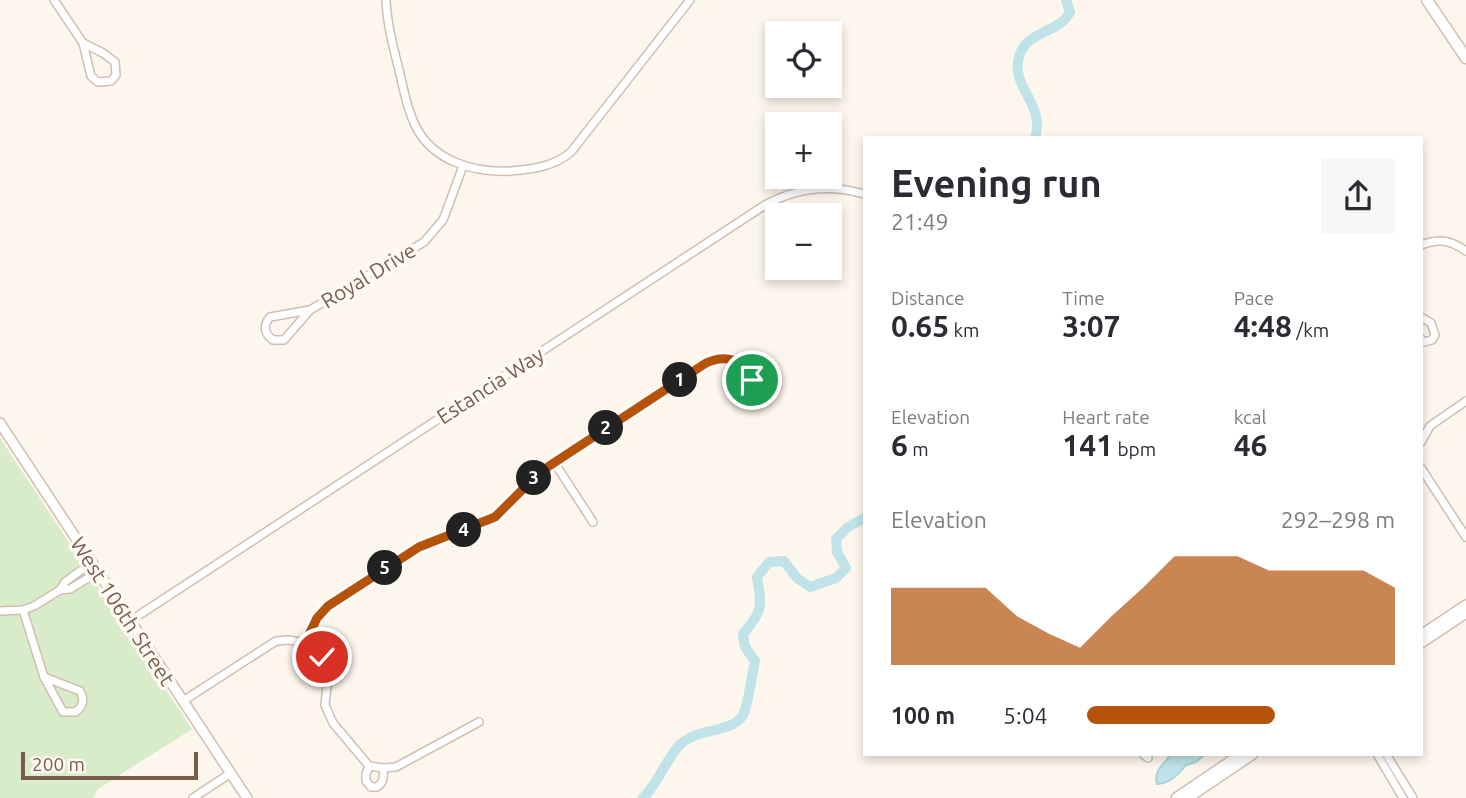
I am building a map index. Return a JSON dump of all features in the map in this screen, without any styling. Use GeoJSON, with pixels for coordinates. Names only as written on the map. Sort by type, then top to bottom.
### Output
{"type":"FeatureCollection","features":[{"type":"Feature","properties":{"kind":"main road"},"geometry":{"type":"LineString","coordinates":[[1427,0],[1466,58]]}},
{"type":"Feature","properties":{"kind":"street"},"geometry":{"type":"LineString","coordinates":[[54,0],[83,43],[91,76],[102,83],[111,81],[117,70],[115,62],[83,43]]}},
{"type":"Feature","properties":{"kind":"street"},"geometry":{"type":"LineString","coordinates":[[386,0],[390,33],[413,123],[430,147],[444,157],[463,166],[498,172],[545,167],[564,159],[578,145],[690,0]]}},
{"type":"Feature","properties":{"kind":"street","name":"Royal Drive"},"geometry":{"type":"LineString","coordinates":[[310,310],[270,317],[265,325],[269,337],[277,341],[287,338],[310,310],[424,242],[443,220],[463,166]]}},
{"type":"Feature","properties":{"kind":"street","name":"Estancia Way"},"geometry":{"type":"LineString","coordinates":[[130,621],[765,205],[784,196],[813,189],[829,188],[863,194]]}},
{"type":"Feature","properties":{"kind":"street"},"geometry":{"type":"LineString","coordinates":[[1423,244],[1440,239],[1448,240],[1466,251]]}},
{"type":"Feature","properties":{"kind":"street"},"geometry":{"type":"LineString","coordinates":[[1423,318],[1431,323],[1435,335],[1432,340],[1423,341]]}},
{"type":"Feature","properties":{"kind":"street"},"geometry":{"type":"LineString","coordinates":[[305,643],[317,618],[328,606],[419,547],[495,517],[554,462],[711,360],[729,359],[746,367],[752,380],[751,404]]}},
{"type":"Feature","properties":{"kind":"street"},"geometry":{"type":"LineString","coordinates":[[1423,438],[1437,420],[1466,401]]}},
{"type":"Feature","properties":{"kind":"street","name":"West 106th Street"},"geometry":{"type":"LineString","coordinates":[[0,423],[247,798]]}},
{"type":"Feature","properties":{"kind":"street"},"geometry":{"type":"LineString","coordinates":[[554,462],[593,522]]}},
{"type":"Feature","properties":{"kind":"street"},"geometry":{"type":"LineString","coordinates":[[1423,471],[1466,537]]}},
{"type":"Feature","properties":{"kind":"street"},"geometry":{"type":"LineString","coordinates":[[60,590],[65,582],[91,563]]}},
{"type":"Feature","properties":{"kind":"street"},"geometry":{"type":"LineString","coordinates":[[0,611],[23,610],[60,590],[70,589],[98,572]]}},
{"type":"Feature","properties":{"kind":"street"},"geometry":{"type":"LineString","coordinates":[[1423,634],[1466,606]]}},
{"type":"Feature","properties":{"kind":"street"},"geometry":{"type":"LineString","coordinates":[[23,610],[44,677],[56,702],[63,712],[75,712],[81,707],[83,699],[80,691],[44,677]]}},
{"type":"Feature","properties":{"kind":"street"},"geometry":{"type":"LineString","coordinates":[[1423,642],[1466,613]]}},
{"type":"Feature","properties":{"kind":"street"},"geometry":{"type":"LineString","coordinates":[[183,701],[270,644],[289,640],[305,643],[318,652],[327,669],[328,689],[324,705],[328,715],[369,766],[383,768],[403,764],[479,722]]}},
{"type":"Feature","properties":{"kind":"street"},"geometry":{"type":"LineString","coordinates":[[1378,756],[1403,798]]}},
{"type":"Feature","properties":{"kind":"street"},"geometry":{"type":"LineString","coordinates":[[1387,756],[1413,798]]}},
{"type":"Feature","properties":{"kind":"street"},"geometry":{"type":"LineString","coordinates":[[1176,798],[1236,758]]}},
{"type":"Feature","properties":{"kind":"street"},"geometry":{"type":"LineString","coordinates":[[1188,798],[1236,758]]}},
{"type":"Feature","properties":{"kind":"street"},"geometry":{"type":"LineString","coordinates":[[369,766],[366,781],[377,787],[384,780],[383,768]]}},
{"type":"Feature","properties":{"kind":"street"},"geometry":{"type":"LineString","coordinates":[[193,798],[231,773]]}},
{"type":"Feature","properties":{"kind":"green space"},"geometry":{"type":"Polygon","coordinates":[[[0,438],[192,729],[98,789],[93,798],[0,798],[0,438]]]}},
{"type":"Feature","properties":{"kind":"water"},"geometry":{"type":"Polygon","coordinates":[[[1169,756],[1203,756],[1161,784],[1157,784],[1158,771],[1169,756]]]}},
{"type":"Feature","properties":{"kind":"waterway"},"geometry":{"type":"LineString","coordinates":[[1035,136],[1036,115],[1019,78],[1019,57],[1028,42],[1065,19],[1070,12],[1066,0]]}},
{"type":"Feature","properties":{"kind":"waterway"},"geometry":{"type":"LineString","coordinates":[[643,798],[672,754],[684,741],[730,726],[743,715],[755,661],[745,647],[743,634],[758,614],[760,595],[757,577],[769,562],[784,561],[797,578],[810,587],[836,578],[846,568],[837,552],[836,539],[848,527],[863,519]]}},
{"type":"Feature","properties":{"kind":"route"},"geometry":{"type":"LineString","coordinates":[[322,657],[305,643],[321,612],[408,553],[495,517],[540,472],[706,363],[723,358],[737,361],[746,367],[752,380]]}}]}
